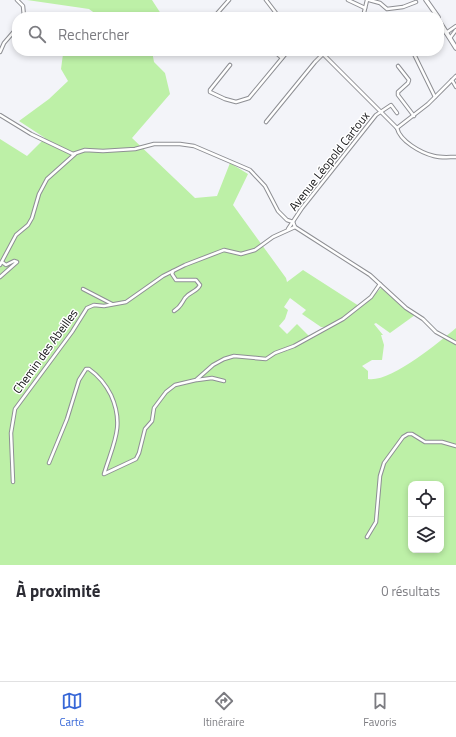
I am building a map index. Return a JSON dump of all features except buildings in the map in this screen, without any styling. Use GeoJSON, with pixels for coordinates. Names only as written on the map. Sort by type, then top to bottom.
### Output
{"type":"FeatureCollection","features":[{"type":"Feature","properties":{"kind":"main road"},"geometry":{"type":"LineString","coordinates":[[426,0],[434,12]]}},
{"type":"Feature","properties":{"kind":"main road"},"geometry":{"type":"LineString","coordinates":[[444,27],[456,48]]}},
{"type":"Feature","properties":{"kind":"main road"},"geometry":{"type":"LineString","coordinates":[[450,37],[456,44]]}},
{"type":"Feature","properties":{"kind":"street"},"geometry":{"type":"LineString","coordinates":[[17,0],[23,6],[24,12]]}},
{"type":"Feature","properties":{"kind":"street"},"geometry":{"type":"LineString","coordinates":[[218,12],[229,0]]}},
{"type":"Feature","properties":{"kind":"street"},"geometry":{"type":"LineString","coordinates":[[266,0],[275,12]]}},
{"type":"Feature","properties":{"kind":"street"},"geometry":{"type":"LineString","coordinates":[[348,0],[365,8]]}},
{"type":"Feature","properties":{"kind":"street"},"geometry":{"type":"LineString","coordinates":[[364,12],[368,0],[380,3],[387,9],[403,7],[416,2]]}},
{"type":"Feature","properties":{"kind":"street"},"geometry":{"type":"LineString","coordinates":[[447,32],[456,26]]}},
{"type":"Feature","properties":{"kind":"street"},"geometry":{"type":"LineString","coordinates":[[450,37],[456,30]]}},
{"type":"Feature","properties":{"kind":"street"},"geometry":{"type":"LineString","coordinates":[[0,52],[4,43],[12,34]]}},
{"type":"Feature","properties":{"kind":"street"},"geometry":{"type":"LineString","coordinates":[[230,66],[210,90],[210,92],[236,102],[243,101],[252,95],[282,58],[280,56]]}},
{"type":"Feature","properties":{"kind":"street"},"geometry":{"type":"LineString","coordinates":[[266,122],[319,56]]}},
{"type":"Feature","properties":{"kind":"street"},"geometry":{"type":"LineString","coordinates":[[326,56],[397,128],[406,142],[426,153],[456,157]]}},
{"type":"Feature","properties":{"kind":"street"},"geometry":{"type":"LineString","coordinates":[[415,56],[435,98]]}},
{"type":"Feature","properties":{"kind":"street"},"geometry":{"type":"LineString","coordinates":[[398,66],[409,80],[408,83],[398,92],[398,95],[414,116]]}},
{"type":"Feature","properties":{"kind":"street"},"geometry":{"type":"LineString","coordinates":[[397,128],[435,98],[456,76]]}},
{"type":"Feature","properties":{"kind":"street"},"geometry":{"type":"LineString","coordinates":[[452,80],[456,87]]}},
{"type":"Feature","properties":{"kind":"street"},"geometry":{"type":"LineString","coordinates":[[381,113],[391,105],[397,113]]}},
{"type":"Feature","properties":{"kind":"street","name":"Avenue Léopold Cartoux"},"geometry":{"type":"LineString","coordinates":[[293,222],[302,208],[376,115],[381,113]]}},
{"type":"Feature","properties":{"kind":"street"},"geometry":{"type":"LineString","coordinates":[[0,115],[31,134],[67,152],[75,154]]}},
{"type":"Feature","properties":{"kind":"street"},"geometry":{"type":"LineString","coordinates":[[0,265],[16,235],[28,225],[32,218],[39,194],[47,179],[75,154],[91,149],[103,151],[135,149],[154,144],[180,144],[194,146],[250,170],[265,186],[278,211],[287,220],[293,222],[295,227],[359,267],[406,308],[424,319],[436,332],[456,343]]}},
{"type":"Feature","properties":{"kind":"street"},"geometry":{"type":"LineString","coordinates":[[288,230],[293,222]]}},
{"type":"Feature","properties":{"kind":"street","name":"Chemin des Abeilles"},"geometry":{"type":"LineString","coordinates":[[14,482],[11,433],[15,409],[72,332],[87,308],[94,305],[104,306],[126,302],[146,286],[173,270],[224,250],[241,254],[255,250],[273,237],[295,227]]}},
{"type":"Feature","properties":{"kind":"street"},"geometry":{"type":"LineString","coordinates":[[0,278],[17,262],[14,261],[6,265],[2,262]]}},
{"type":"Feature","properties":{"kind":"street"},"geometry":{"type":"LineString","coordinates":[[173,270],[172,274],[176,280],[196,280],[200,285],[198,289],[186,298],[182,306],[174,311]]}},
{"type":"Feature","properties":{"kind":"street"},"geometry":{"type":"LineString","coordinates":[[196,380],[213,365],[224,359],[234,356],[266,358],[294,346],[343,319],[372,297],[380,284]]}},
{"type":"Feature","properties":{"kind":"street"},"geometry":{"type":"LineString","coordinates":[[83,289],[112,304]]}},
{"type":"Feature","properties":{"kind":"street"},"geometry":{"type":"LineString","coordinates":[[49,463],[67,419],[79,380],[86,369],[89,369],[97,374],[108,389],[117,408],[119,419],[104,474],[136,459],[145,429],[152,421],[154,408],[166,392],[175,386],[196,380],[212,378],[224,381]]}},
{"type":"Feature","properties":{"kind":"street"},"geometry":{"type":"LineString","coordinates":[[367,537],[376,522],[380,476],[384,463],[403,437],[408,434],[412,434],[425,442],[442,442],[456,446]]}},
{"type":"Feature","properties":{"kind":"green space"},"geometry":{"type":"Polygon","coordinates":[[[27,0],[152,0],[160,12],[93,12],[89,9],[27,0]]]}},
{"type":"Feature","properties":{"kind":"green space"},"geometry":{"type":"Polygon","coordinates":[[[63,56],[153,56],[154,62],[165,73],[170,94],[132,138],[195,198],[217,196],[230,163],[248,174],[233,205],[286,278],[287,282],[303,270],[359,306],[335,323],[321,327],[302,314],[306,310],[290,298],[284,307],[288,310],[285,319],[279,326],[287,334],[297,324],[309,336],[287,348],[287,351],[349,316],[365,304],[381,288],[415,315],[390,333],[376,323],[374,324],[383,335],[381,335],[384,345],[382,360],[372,360],[362,366],[368,371],[368,379],[377,379],[401,369],[414,361],[456,328],[456,565],[0,565],[0,139],[27,156],[45,138],[19,121],[49,99],[68,81],[61,69],[63,56]]]}}]}
